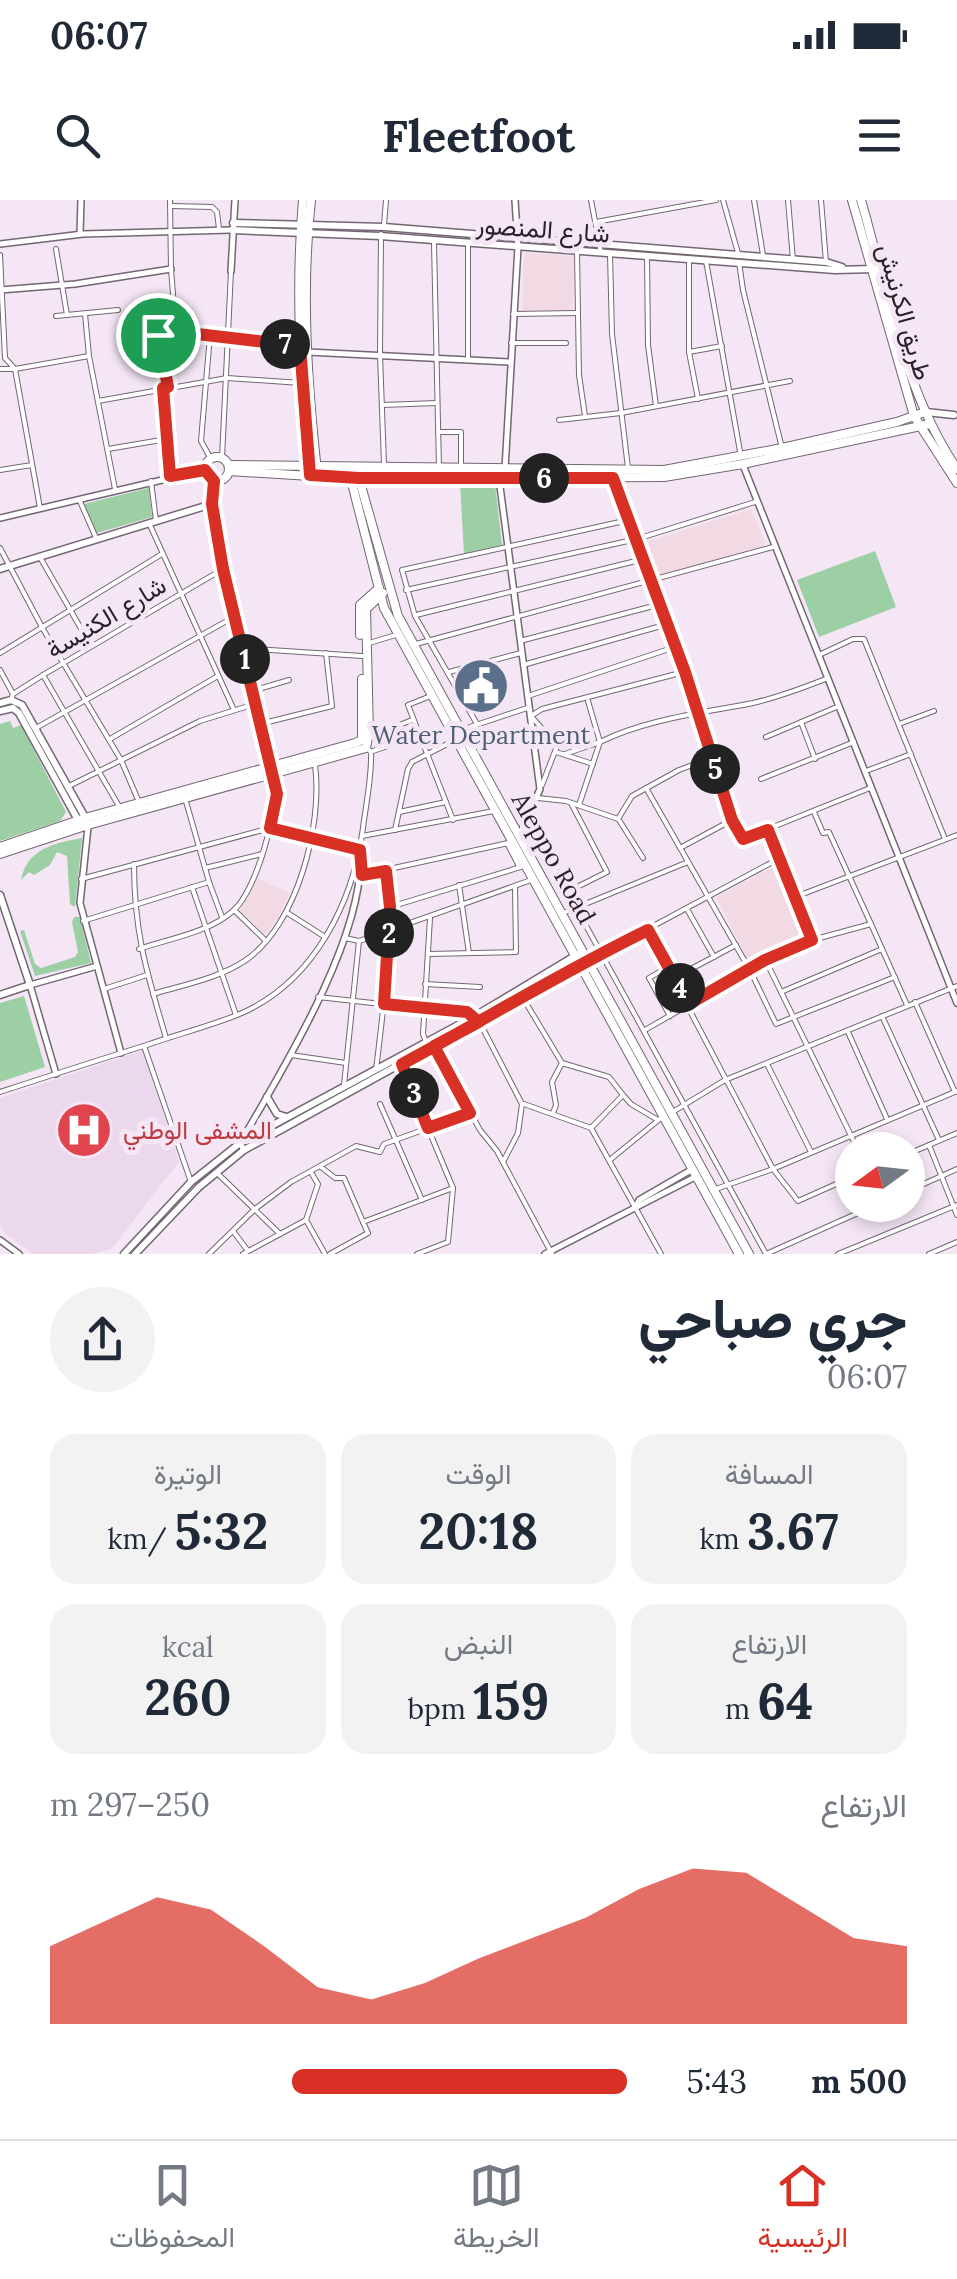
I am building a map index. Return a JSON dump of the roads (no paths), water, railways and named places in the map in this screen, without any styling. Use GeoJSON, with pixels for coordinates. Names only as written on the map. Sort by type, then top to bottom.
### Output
{"type":"FeatureCollection","features":[{"type":"Feature","properties":{"kind":"main road"},"geometry":{"type":"LineString","coordinates":[[307,200],[304,349],[313,471]]}},
{"type":"Feature","properties":{"kind":"main road","name":"طريق الكرنيش"},"geometry":{"type":"LineString","coordinates":[[852,200],[888,310],[914,416],[957,483]]}},
{"type":"Feature","properties":{"kind":"main road","name":"طريق الكرنيش"},"geometry":{"type":"LineString","coordinates":[[861,200],[876,269]]}},
{"type":"Feature","properties":{"kind":"main road","name":"شارع المنصور"},"geometry":{"type":"LineString","coordinates":[[233,226],[382,231],[793,264],[826,262],[876,269]]}},
{"type":"Feature","properties":{"kind":"main road","name":"شارع المنصور"},"geometry":{"type":"LineString","coordinates":[[382,231],[434,242],[518,244],[577,252],[600,249],[610,254],[706,261],[763,258],[836,270],[843,267]]}},
{"type":"Feature","properties":{"kind":"main road","name":"طريق الكرنيش"},"geometry":{"type":"LineString","coordinates":[[888,310],[930,424],[957,468]]}},
{"type":"Feature","properties":{"kind":"main road"},"geometry":{"type":"LineString","coordinates":[[304,349],[301,383],[313,471]]}},
{"type":"Feature","properties":{"kind":"main road"},"geometry":{"type":"LineString","coordinates":[[271,770],[223,569],[212,504],[214,481],[205,470],[211,458],[227,465],[499,479],[615,474],[742,460],[925,412],[956,415]]}},
{"type":"Feature","properties":{"kind":"main road"},"geometry":{"type":"LineString","coordinates":[[353,473],[384,468],[461,468],[664,477],[919,427],[956,415]]}},
{"type":"Feature","properties":{"kind":"main road"},"geometry":{"type":"LineString","coordinates":[[214,481],[224,480],[227,465]]}},
{"type":"Feature","properties":{"kind":"main road","name":"Aleppo Road"},"geometry":{"type":"LineString","coordinates":[[353,473],[392,603],[500,809],[523,866],[579,954],[740,1254]]}},
{"type":"Feature","properties":{"kind":"main road","name":"Aleppo Road"},"geometry":{"type":"LineString","coordinates":[[353,473],[379,592],[433,695],[460,735]]}},
{"type":"Feature","properties":{"kind":"main road"},"geometry":{"type":"LineString","coordinates":[[4,568],[212,504]]}},
{"type":"Feature","properties":{"kind":"main road"},"geometry":{"type":"LineString","coordinates":[[367,743],[360,605],[388,586]]}},
{"type":"Feature","properties":{"kind":"main road"},"geometry":{"type":"LineString","coordinates":[[367,743],[366,609],[379,592]]}},
{"type":"Feature","properties":{"kind":"main road"},"geometry":{"type":"LineString","coordinates":[[0,703],[12,697],[22,705],[68,786],[84,825]]}},
{"type":"Feature","properties":{"kind":"main road"},"geometry":{"type":"LineString","coordinates":[[0,712],[13,708],[18,713],[84,825]]}},
{"type":"Feature","properties":{"kind":"main road"},"geometry":{"type":"LineString","coordinates":[[84,825],[120,808],[185,798],[367,743]]}},
{"type":"Feature","properties":{"kind":"main road"},"geometry":{"type":"LineString","coordinates":[[0,850],[367,743]]}},
{"type":"Feature","properties":{"kind":"main road","name":"Aleppo Road"},"geometry":{"type":"LineString","coordinates":[[513,840],[562,913],[579,954]]}},
{"type":"Feature","properties":{"kind":"main road"},"geometry":{"type":"LineString","coordinates":[[0,895],[30,985],[0,994]]}},
{"type":"Feature","properties":{"kind":"main road"},"geometry":{"type":"LineString","coordinates":[[242,1147],[434,1046],[579,954]]}},
{"type":"Feature","properties":{"kind":"main road"},"geometry":{"type":"LineString","coordinates":[[124,1254],[191,1182],[242,1147],[426,1042],[522,998],[584,963]]}},
{"type":"Feature","properties":{"kind":"main road"},"geometry":{"type":"LineString","coordinates":[[267,1098],[277,1114],[288,1118]]}},
{"type":"Feature","properties":{"kind":"main road","name":"Aleppo Road"},"geometry":{"type":"LineString","coordinates":[[664,1116],[752,1254]]}},
{"type":"Feature","properties":{"kind":"main road"},"geometry":{"type":"LineString","coordinates":[[135,1254],[230,1155]]}},
{"type":"Feature","properties":{"kind":"street"},"geometry":{"type":"LineString","coordinates":[[80,234],[81,200]]}},
{"type":"Feature","properties":{"kind":"street"},"geometry":{"type":"LineString","coordinates":[[227,465],[226,378],[235,200]]}},
{"type":"Feature","properties":{"kind":"street"},"geometry":{"type":"LineString","coordinates":[[384,468],[380,355],[386,200]]}},
{"type":"Feature","properties":{"kind":"street"},"geometry":{"type":"LineString","coordinates":[[514,200],[518,244],[504,469],[499,479],[540,789]]}},
{"type":"Feature","properties":{"kind":"street"},"geometry":{"type":"LineString","coordinates":[[591,200],[600,249]]}},
{"type":"Feature","properties":{"kind":"street"},"geometry":{"type":"LineString","coordinates":[[596,222],[720,200],[739,260],[782,448]]}},
{"type":"Feature","properties":{"kind":"street"},"geometry":{"type":"LineString","coordinates":[[754,200],[763,258]]}},
{"type":"Feature","properties":{"kind":"street"},"geometry":{"type":"LineString","coordinates":[[788,200],[793,264]]}},
{"type":"Feature","properties":{"kind":"street"},"geometry":{"type":"LineString","coordinates":[[821,200],[826,262]]}},
{"type":"Feature","properties":{"kind":"street"},"geometry":{"type":"LineString","coordinates":[[176,332],[170,203],[210,206],[217,212],[219,226]]}},
{"type":"Feature","properties":{"kind":"street","name":"شارع المنصور"},"geometry":{"type":"LineString","coordinates":[[0,244],[80,234],[233,226]]}},
{"type":"Feature","properties":{"kind":"street"},"geometry":{"type":"LineString","coordinates":[[434,242],[439,468]]}},
{"type":"Feature","properties":{"kind":"street"},"geometry":{"type":"LineString","coordinates":[[468,244],[468,360]]}},
{"type":"Feature","properties":{"kind":"street"},"geometry":{"type":"LineString","coordinates":[[56,249],[67,315]]}},
{"type":"Feature","properties":{"kind":"street"},"geometry":{"type":"LineString","coordinates":[[577,252],[578,375],[585,417]]}},
{"type":"Feature","properties":{"kind":"street"},"geometry":{"type":"LineString","coordinates":[[610,254],[612,335],[628,470]]}},
{"type":"Feature","properties":{"kind":"street"},"geometry":{"type":"LineString","coordinates":[[0,255],[5,358],[15,370],[40,508]]}},
{"type":"Feature","properties":{"kind":"street"},"geometry":{"type":"LineString","coordinates":[[647,257],[649,358],[656,406]]}},
{"type":"Feature","properties":{"kind":"street"},"geometry":{"type":"LineString","coordinates":[[688,260],[690,352],[698,400]]}},
{"type":"Feature","properties":{"kind":"street"},"geometry":{"type":"LineString","coordinates":[[706,261],[742,460],[755,502],[954,986],[957,1002]]}},
{"type":"Feature","properties":{"kind":"street"},"geometry":{"type":"LineString","coordinates":[[1,290],[171,269]]}},
{"type":"Feature","properties":{"kind":"street"},"geometry":{"type":"LineString","coordinates":[[56,316],[118,310]]}},
{"type":"Feature","properties":{"kind":"street"},"geometry":{"type":"LineString","coordinates":[[85,314],[89,356],[116,490]]}},
{"type":"Feature","properties":{"kind":"street"},"geometry":{"type":"LineString","coordinates":[[514,314],[577,314]]}},
{"type":"Feature","properties":{"kind":"street"},"geometry":{"type":"LineString","coordinates":[[143,319],[147,335],[176,332],[304,349],[510,362]]}},
{"type":"Feature","properties":{"kind":"street"},"geometry":{"type":"LineString","coordinates":[[158,335],[166,387],[170,476]]}},
{"type":"Feature","properties":{"kind":"street"},"geometry":{"type":"LineString","coordinates":[[210,335],[201,441],[211,458]]}},
{"type":"Feature","properties":{"kind":"street"},"geometry":{"type":"LineString","coordinates":[[511,343],[566,343]]}},
{"type":"Feature","properties":{"kind":"street"},"geometry":{"type":"LineString","coordinates":[[690,352],[722,346]]}},
{"type":"Feature","properties":{"kind":"street"},"geometry":{"type":"LineString","coordinates":[[0,368],[15,370],[89,356]]}},
{"type":"Feature","properties":{"kind":"street"},"geometry":{"type":"LineString","coordinates":[[98,400],[226,378],[301,383]]}},
{"type":"Feature","properties":{"kind":"street"},"geometry":{"type":"LineString","coordinates":[[559,420],[621,413],[790,382]]}},
{"type":"Feature","properties":{"kind":"street"},"geometry":{"type":"LineString","coordinates":[[382,405],[437,403]]}},
{"type":"Feature","properties":{"kind":"street"},"geometry":{"type":"LineString","coordinates":[[438,432],[460,432],[461,468]]}},
{"type":"Feature","properties":{"kind":"street"},"geometry":{"type":"LineString","coordinates":[[107,449],[167,439]]}},
{"type":"Feature","properties":{"kind":"street"},"geometry":{"type":"LineString","coordinates":[[0,470],[32,465]]}},
{"type":"Feature","properties":{"kind":"street"},"geometry":{"type":"LineString","coordinates":[[0,518],[205,470]]}},
{"type":"Feature","properties":{"kind":"street"},"geometry":{"type":"LineString","coordinates":[[615,474],[732,820],[743,839],[873,787]]}},
{"type":"Feature","properties":{"kind":"street"},"geometry":{"type":"LineString","coordinates":[[151,481],[152,522],[163,554],[234,710]]}},
{"type":"Feature","properties":{"kind":"street"},"geometry":{"type":"LineString","coordinates":[[79,498],[97,540]]}},
{"type":"Feature","properties":{"kind":"street"},"geometry":{"type":"LineString","coordinates":[[406,590],[636,538],[755,502]]}},
{"type":"Feature","properties":{"kind":"street"},"geometry":{"type":"LineString","coordinates":[[477,724],[414,616],[402,570],[630,520]]}},
{"type":"Feature","properties":{"kind":"street"},"geometry":{"type":"LineString","coordinates":[[414,645],[774,547]]}},
{"type":"Feature","properties":{"kind":"street"},"geometry":{"type":"LineString","coordinates":[[0,548],[4,568],[110,739],[141,806]]}},
{"type":"Feature","properties":{"kind":"street"},"geometry":{"type":"LineString","coordinates":[[0,654],[163,554]]}},
{"type":"Feature","properties":{"kind":"street"},"geometry":{"type":"LineString","coordinates":[[40,557],[91,646]]}},
{"type":"Feature","properties":{"kind":"street"},"geometry":{"type":"LineString","coordinates":[[414,616],[644,559]]}},
{"type":"Feature","properties":{"kind":"street","name":"شارع الكنيسة"},"geometry":{"type":"LineString","coordinates":[[12,697],[223,569]]}},
{"type":"Feature","properties":{"kind":"street"},"geometry":{"type":"LineString","coordinates":[[520,641],[661,604]]}},
{"type":"Feature","properties":{"kind":"street"},"geometry":{"type":"LineString","coordinates":[[36,728],[234,617]]}},
{"type":"Feature","properties":{"kind":"street"},"geometry":{"type":"LineString","coordinates":[[523,665],[668,624]]}},
{"type":"Feature","properties":{"kind":"street"},"geometry":{"type":"LineString","coordinates":[[366,644],[399,634]]}},
{"type":"Feature","properties":{"kind":"street"},"geometry":{"type":"LineString","coordinates":[[818,655],[864,638],[945,839]]}},
{"type":"Feature","properties":{"kind":"street"},"geometry":{"type":"LineString","coordinates":[[528,696],[676,646]]}},
{"type":"Feature","properties":{"kind":"street"},"geometry":{"type":"LineString","coordinates":[[243,651],[362,656]]}},
{"type":"Feature","properties":{"kind":"street"},"geometry":{"type":"LineString","coordinates":[[260,724],[332,706],[326,653]]}},
{"type":"Feature","properties":{"kind":"street"},"geometry":{"type":"LineString","coordinates":[[448,672],[522,653]]}},
{"type":"Feature","properties":{"kind":"street"},"geometry":{"type":"LineString","coordinates":[[0,670],[12,697]]}},
{"type":"Feature","properties":{"kind":"street"},"geometry":{"type":"LineString","coordinates":[[531,716],[542,709],[685,672]]}},
{"type":"Feature","properties":{"kind":"street"},"geometry":{"type":"LineString","coordinates":[[43,675],[120,808]]}},
{"type":"Feature","properties":{"kind":"street"},"geometry":{"type":"LineString","coordinates":[[110,739],[218,676]]}},
{"type":"Feature","properties":{"kind":"street"},"geometry":{"type":"LineString","coordinates":[[564,754],[617,734],[698,712],[756,702],[828,678]]}},
{"type":"Feature","properties":{"kind":"street"},"geometry":{"type":"LineString","coordinates":[[252,691],[290,680]]}},
{"type":"Feature","properties":{"kind":"street"},"geometry":{"type":"LineString","coordinates":[[433,695],[408,705],[454,820]]}},
{"type":"Feature","properties":{"kind":"street"},"geometry":{"type":"LineString","coordinates":[[579,806],[600,742],[587,700]]}},
{"type":"Feature","properties":{"kind":"street"},"geometry":{"type":"LineString","coordinates":[[68,786],[200,721],[255,704]]}},
{"type":"Feature","properties":{"kind":"street"},"geometry":{"type":"LineString","coordinates":[[766,737],[839,706]]}},
{"type":"Feature","properties":{"kind":"street"},"geometry":{"type":"LineString","coordinates":[[395,830],[412,762],[477,724],[529,707]]}},
{"type":"Feature","properties":{"kind":"street"},"geometry":{"type":"LineString","coordinates":[[899,724],[934,711]]}},
{"type":"Feature","properties":{"kind":"street"},"geometry":{"type":"LineString","coordinates":[[362,875],[513,840],[538,798],[556,752],[556,746],[531,716]]}},
{"type":"Feature","properties":{"kind":"street"},"geometry":{"type":"LineString","coordinates":[[367,743],[414,719]]}},
{"type":"Feature","properties":{"kind":"street"},"geometry":{"type":"LineString","coordinates":[[801,722],[816,759]]}},
{"type":"Feature","properties":{"kind":"street"},"geometry":{"type":"LineString","coordinates":[[367,743],[420,736]]}},
{"type":"Feature","properties":{"kind":"street"},"geometry":{"type":"LineString","coordinates":[[762,779],[854,742]]}},
{"type":"Feature","properties":{"kind":"street"},"geometry":{"type":"LineString","coordinates":[[0,1092],[236,1015],[285,984],[314,956],[351,883],[362,836],[367,743]]}},
{"type":"Feature","properties":{"kind":"street"},"geometry":{"type":"LineString","coordinates":[[556,752],[593,764]]}},
{"type":"Feature","properties":{"kind":"street"},"geometry":{"type":"LineString","coordinates":[[866,771],[911,754]]}},
{"type":"Feature","properties":{"kind":"street"},"geometry":{"type":"LineString","coordinates":[[618,819],[632,796],[679,770],[711,758]]}},
{"type":"Feature","properties":{"kind":"street"},"geometry":{"type":"LineString","coordinates":[[153,994],[245,961],[266,941],[286,912],[312,838],[319,792],[314,761]]}},
{"type":"Feature","properties":{"kind":"street"},"geometry":{"type":"LineString","coordinates":[[139,950],[204,927],[234,910],[246,893],[270,828],[277,794],[271,770]]}},
{"type":"Feature","properties":{"kind":"street"},"geometry":{"type":"LineString","coordinates":[[646,788],[751,972],[776,1024],[895,977]]}},
{"type":"Feature","properties":{"kind":"street"},"geometry":{"type":"LineString","coordinates":[[185,798],[222,917]]}},
{"type":"Feature","properties":{"kind":"street"},"geometry":{"type":"LineString","coordinates":[[538,798],[571,802],[618,819],[643,858]]}},
{"type":"Feature","properties":{"kind":"street"},"geometry":{"type":"LineString","coordinates":[[399,812],[446,802]]}},
{"type":"Feature","properties":{"kind":"street"},"geometry":{"type":"LineString","coordinates":[[569,891],[607,872],[571,802]]}},
{"type":"Feature","properties":{"kind":"street"},"geometry":{"type":"LineString","coordinates":[[362,836],[500,809]]}},
{"type":"Feature","properties":{"kind":"street"},"geometry":{"type":"LineString","coordinates":[[814,812],[823,832],[829,832],[907,1005]]}},
{"type":"Feature","properties":{"kind":"street"},"geometry":{"type":"LineString","coordinates":[[528,818],[766,1254],[838,1222]]}},
{"type":"Feature","properties":{"kind":"street"},"geometry":{"type":"LineString","coordinates":[[680,848],[732,820]]}},
{"type":"Feature","properties":{"kind":"street"},"geometry":{"type":"LineString","coordinates":[[84,825],[80,903],[120,1053]]}},
{"type":"Feature","properties":{"kind":"street"},"geometry":{"type":"LineString","coordinates":[[82,880],[270,828],[360,850]]}},
{"type":"Feature","properties":{"kind":"street"},"geometry":{"type":"LineString","coordinates":[[768,830],[812,940]]}},
{"type":"Feature","properties":{"kind":"street"},"geometry":{"type":"LineString","coordinates":[[795,897],[957,835]]}},
{"type":"Feature","properties":{"kind":"street"},"geometry":{"type":"LineString","coordinates":[[242,1147],[318,998],[353,918],[362,875],[360,850]]}},
{"type":"Feature","properties":{"kind":"street"},"geometry":{"type":"LineString","coordinates":[[205,868],[262,854]]}},
{"type":"Feature","properties":{"kind":"street"},"geometry":{"type":"LineString","coordinates":[[584,963],[780,858]]}},
{"type":"Feature","properties":{"kind":"street"},"geometry":{"type":"LineString","coordinates":[[562,913],[688,862]]}},
{"type":"Feature","properties":{"kind":"street"},"geometry":{"type":"LineString","coordinates":[[134,864],[139,950],[166,1038]]}},
{"type":"Feature","properties":{"kind":"street"},"geometry":{"type":"LineString","coordinates":[[390,907],[523,866]]}},
{"type":"Feature","properties":{"kind":"street"},"geometry":{"type":"LineString","coordinates":[[376,1070],[389,930],[386,871]]}},
{"type":"Feature","properties":{"kind":"street"},"geometry":{"type":"LineString","coordinates":[[344,937],[359,941],[534,879]]}},
{"type":"Feature","properties":{"kind":"street"},"geometry":{"type":"LineString","coordinates":[[83,922],[208,882]]}},
{"type":"Feature","properties":{"kind":"street"},"geometry":{"type":"LineString","coordinates":[[459,885],[469,952]]}},
{"type":"Feature","properties":{"kind":"street"},"geometry":{"type":"LineString","coordinates":[[428,954],[516,952],[516,886]]}},
{"type":"Feature","properties":{"kind":"street"},"geometry":{"type":"LineString","coordinates":[[192,888],[236,1015]]}},
{"type":"Feature","properties":{"kind":"street"},"geometry":{"type":"LineString","coordinates":[[687,909],[714,957]]}},
{"type":"Feature","properties":{"kind":"street"},"geometry":{"type":"LineString","coordinates":[[234,910],[266,941]]}},
{"type":"Feature","properties":{"kind":"street"},"geometry":{"type":"LineString","coordinates":[[286,912],[326,937]]}},
{"type":"Feature","properties":{"kind":"street"},"geometry":{"type":"LineString","coordinates":[[426,1042],[424,1008],[430,916]]}},
{"type":"Feature","properties":{"kind":"street"},"geometry":{"type":"LineString","coordinates":[[645,1030],[751,972],[765,960],[812,940],[872,924]]}},
{"type":"Feature","properties":{"kind":"street"},"geometry":{"type":"LineString","coordinates":[[648,930],[773,1169],[798,1201],[835,1185]]}},
{"type":"Feature","properties":{"kind":"street"},"geometry":{"type":"LineString","coordinates":[[344,1087],[359,941]]}},
{"type":"Feature","properties":{"kind":"street"},"geometry":{"type":"LineString","coordinates":[[674,978],[736,945]]}},
{"type":"Feature","properties":{"kind":"street"},"geometry":{"type":"LineString","coordinates":[[781,992],[882,949]]}},
{"type":"Feature","properties":{"kind":"street"},"geometry":{"type":"LineString","coordinates":[[765,960],[850,1132]]}},
{"type":"Feature","properties":{"kind":"street"},"geometry":{"type":"LineString","coordinates":[[56,1074],[30,985],[96,966]]}},
{"type":"Feature","properties":{"kind":"street"},"geometry":{"type":"LineString","coordinates":[[668,967],[649,978],[670,1016]]}},
{"type":"Feature","properties":{"kind":"street"},"geometry":{"type":"LineString","coordinates":[[103,989],[147,974]]}},
{"type":"Feature","properties":{"kind":"street"},"geometry":{"type":"LineString","coordinates":[[426,984],[480,987]]}},
{"type":"Feature","properties":{"kind":"street"},"geometry":{"type":"LineString","coordinates":[[610,1159],[664,1116],[725,1080],[954,986]]}},
{"type":"Feature","properties":{"kind":"street"},"geometry":{"type":"LineString","coordinates":[[318,998],[424,1008],[477,1019],[522,1104],[518,1134],[503,1162]]}},
{"type":"Feature","properties":{"kind":"street"},"geometry":{"type":"LineString","coordinates":[[522,998],[562,1063],[609,1077],[631,1104],[664,1116]]}},
{"type":"Feature","properties":{"kind":"street"},"geometry":{"type":"LineString","coordinates":[[858,1132],[956,1091],[915,1002]]}},
{"type":"Feature","properties":{"kind":"street"},"geometry":{"type":"LineString","coordinates":[[882,1016],[939,1140]]}},
{"type":"Feature","properties":{"kind":"street"},"geometry":{"type":"LineString","coordinates":[[847,1030],[887,1119]]}},
{"type":"Feature","properties":{"kind":"street"},"geometry":{"type":"LineString","coordinates":[[144,1046],[191,1182]]}},
{"type":"Feature","properties":{"kind":"street"},"geometry":{"type":"LineString","coordinates":[[434,1046],[470,1113],[503,1162],[549,1253],[695,1172]]}},
{"type":"Feature","properties":{"kind":"street"},"geometry":{"type":"LineString","coordinates":[[290,1054],[346,1063]]}},
{"type":"Feature","properties":{"kind":"street"},"geometry":{"type":"LineString","coordinates":[[553,1114],[556,1105],[552,1082],[562,1063]]}},
{"type":"Feature","properties":{"kind":"street"},"geometry":{"type":"LineString","coordinates":[[402,1064],[453,1188],[448,1242],[417,1254]]}},
{"type":"Feature","properties":{"kind":"street"},"geometry":{"type":"LineString","coordinates":[[766,1064],[811,1152]]}},
{"type":"Feature","properties":{"kind":"street"},"geometry":{"type":"LineString","coordinates":[[591,1128],[623,1095]]}},
{"type":"Feature","properties":{"kind":"street"},"geometry":{"type":"LineString","coordinates":[[380,1104],[422,1200]]}},
{"type":"Feature","properties":{"kind":"street"},"geometry":{"type":"LineString","coordinates":[[522,1104],[591,1128],[661,1254]]}},
{"type":"Feature","properties":{"kind":"street"},"geometry":{"type":"LineString","coordinates":[[209,1254],[255,1209],[291,1182],[356,1146],[380,1152],[384,1144],[470,1113]]}},
{"type":"Feature","properties":{"kind":"street"},"geometry":{"type":"LineString","coordinates":[[925,1146],[957,1133]]}},
{"type":"Feature","properties":{"kind":"street"},"geometry":{"type":"LineString","coordinates":[[714,1190],[835,1142]]}},
{"type":"Feature","properties":{"kind":"street"},"geometry":{"type":"LineString","coordinates":[[929,1144],[957,1216]]}},
{"type":"Feature","properties":{"kind":"street"},"geometry":{"type":"LineString","coordinates":[[306,1220],[328,1254],[368,1233],[344,1178],[335,1178],[321,1167]]}},
{"type":"Feature","properties":{"kind":"street"},"geometry":{"type":"LineString","coordinates":[[925,1184],[957,1170]]}},
{"type":"Feature","properties":{"kind":"street"},"geometry":{"type":"LineString","coordinates":[[216,1173],[280,1234]]}},
{"type":"Feature","properties":{"kind":"street"},"geometry":{"type":"LineString","coordinates":[[233,1231],[246,1253],[306,1220],[318,1184],[312,1173]]}},
{"type":"Feature","properties":{"kind":"street"},"geometry":{"type":"LineString","coordinates":[[363,1222],[453,1188]]}},
{"type":"Feature","properties":{"kind":"street"},"geometry":{"type":"LineString","coordinates":[[838,1254],[955,1206]]}},
{"type":"Feature","properties":{"kind":"street"},"geometry":{"type":"LineString","coordinates":[[0,1240],[19,1254]]}},
{"type":"Feature","properties":{"kind":"street"},"geometry":{"type":"LineString","coordinates":[[929,1254],[957,1242]]}},
{"type":"Feature","properties":{"kind":"street"},"geometry":{"type":"LineString","coordinates":[[217,1246],[223,1254]]}},
{"type":"Feature","properties":{"kind":"street"},"geometry":{"type":"LineString","coordinates":[[752,1254],[762,1248]]}},
{"type":"Feature","properties":{"kind":"place","name":"Water Department"},"geometry":{"type":"Point","coordinates":[481,686]}},
{"type":"Feature","properties":{"kind":"place","name":"المشفى الوطني"},"geometry":{"type":"Point","coordinates":[84,1130]}}]}
